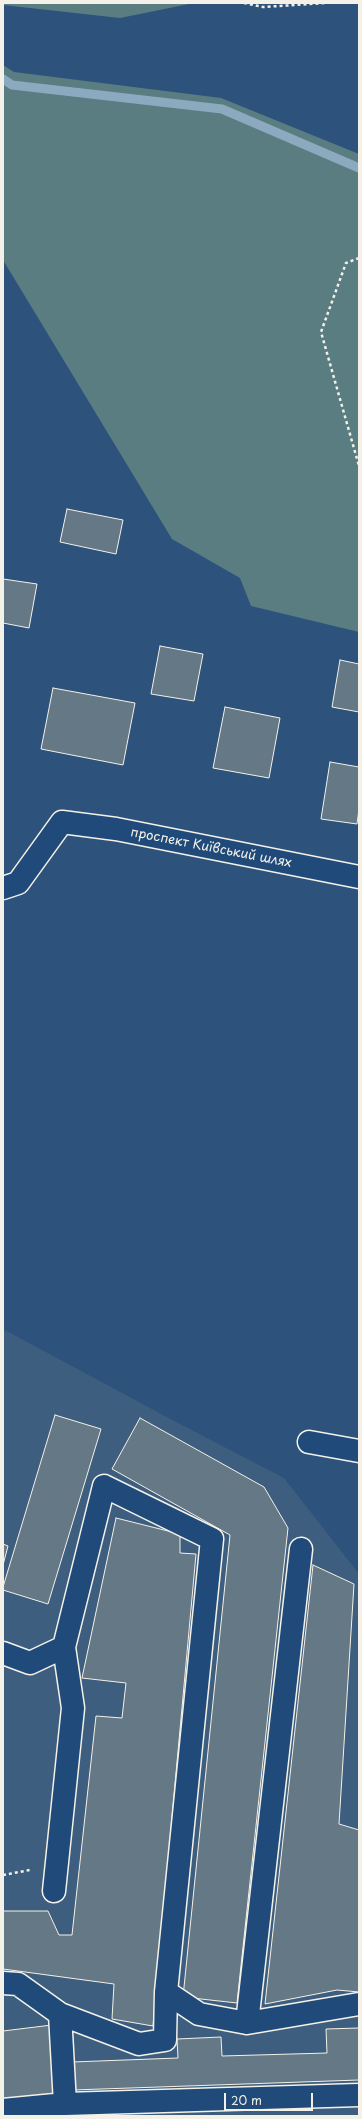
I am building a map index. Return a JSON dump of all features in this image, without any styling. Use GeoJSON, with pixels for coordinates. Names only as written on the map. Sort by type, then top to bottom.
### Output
{"type":"FeatureCollection","features":[{"type":"Feature","properties":{"kind":"street","name":"проспект Київський шлях"},"geometry":{"type":"LineString","coordinates":[[3,888],[18,883],[62,822],[116,829],[359,877]]}},
{"type":"Feature","properties":{"kind":"street"},"geometry":{"type":"LineString","coordinates":[[309,1442],[359,1451]]}},
{"type":"Feature","properties":{"kind":"street"},"geometry":{"type":"LineString","coordinates":[[3,1983],[18,1984],[60,2014],[139,2044],[165,2040],[166,1992],[212,1539],[104,1486],[64,1647],[73,1708],[54,1891]]}},
{"type":"Feature","properties":{"kind":"street"},"geometry":{"type":"LineString","coordinates":[[247,2023],[301,1549]]}},
{"type":"Feature","properties":{"kind":"street"},"geometry":{"type":"LineString","coordinates":[[3,1653],[30,1663],[64,1647]]}},
{"type":"Feature","properties":{"kind":"street"},"geometry":{"type":"LineString","coordinates":[[166,1992],[199,2014],[247,2023],[359,2004]]}},
{"type":"Feature","properties":{"kind":"street"},"geometry":{"type":"LineString","coordinates":[[60,2014],[65,2104]]}},
{"type":"Feature","properties":{"kind":"street"},"geometry":{"type":"LineString","coordinates":[[5,2112],[65,2104],[359,2095]]}},
{"type":"Feature","properties":{"kind":"path"},"geometry":{"type":"LineString","coordinates":[[244,3],[264,7],[326,3]]}},
{"type":"Feature","properties":{"kind":"path"},"geometry":{"type":"LineString","coordinates":[[359,258],[346,263],[321,332],[359,466]]}},
{"type":"Feature","properties":{"kind":"shaded area"},"geometry":{"type":"Polygon","coordinates":[[[3,1329],[284,1478],[359,1574],[359,2116],[3,2116],[3,1329]]]}},
{"type":"Feature","properties":{"kind":"green space"},"geometry":{"type":"Polygon","coordinates":[[[3,3],[194,3],[120,18],[3,5],[3,3]]]}},
{"type":"Feature","properties":{"kind":"green space"},"geometry":{"type":"Polygon","coordinates":[[[3,65],[14,72],[221,98],[359,154],[359,632],[251,606],[240,578],[172,539],[3,260],[3,65]]]}},
{"type":"Feature","properties":{"kind":"building"},"geometry":{"type":"Polygon","coordinates":[[[67,509],[123,520],[116,554],[60,542],[67,509]]]}},
{"type":"Feature","properties":{"kind":"building"},"geometry":{"type":"Polygon","coordinates":[[[3,579],[37,584],[29,628],[3,623],[3,579]]]}},
{"type":"Feature","properties":{"kind":"building"},"geometry":{"type":"Polygon","coordinates":[[[160,646],[203,654],[194,701],[151,694],[160,646]]]}},
{"type":"Feature","properties":{"kind":"building"},"geometry":{"type":"Polygon","coordinates":[[[340,660],[359,664],[359,712],[332,707],[340,660]]]}},
{"type":"Feature","properties":{"kind":"building"},"geometry":{"type":"Polygon","coordinates":[[[53,688],[135,703],[123,765],[41,749],[53,688]]]}},
{"type":"Feature","properties":{"kind":"building"},"geometry":{"type":"Polygon","coordinates":[[[225,707],[280,718],[269,778],[213,768],[225,707]]]}},
{"type":"Feature","properties":{"kind":"building"},"geometry":{"type":"Polygon","coordinates":[[[330,762],[359,767],[359,809],[357,824],[321,819],[330,762]]]}},
{"type":"Feature","properties":{"kind":"building"},"geometry":{"type":"Polygon","coordinates":[[[55,1415],[101,1429],[48,1604],[3,1590],[3,1587],[55,1415]]]}},
{"type":"Feature","properties":{"kind":"building"},"geometry":{"type":"Polygon","coordinates":[[[140,1418],[264,1487],[288,1528],[237,2003],[183,1997],[230,1535],[112,1469],[140,1418]]]}},
{"type":"Feature","properties":{"kind":"building"},"geometry":{"type":"Polygon","coordinates":[[[116,1518],[180,1534],[180,1553],[196,1554],[153,2026],[112,2019],[114,1984],[3,1969],[3,1911],[48,1911],[59,1935],[72,1935],[96,1716],[122,1718],[126,1683],[82,1678],[116,1518]]]}},
{"type":"Feature","properties":{"kind":"building"},"geometry":{"type":"Polygon","coordinates":[[[3,1544],[8,1546],[3,1565],[3,1544]]]}},
{"type":"Feature","properties":{"kind":"building"},"geometry":{"type":"Polygon","coordinates":[[[313,1565],[354,1584],[339,1824],[359,1830],[359,1992],[337,1990],[265,2004],[313,1565]]]}},
{"type":"Feature","properties":{"kind":"building"},"geometry":{"type":"Polygon","coordinates":[[[52,2025],[57,2095],[3,2100],[3,2031],[52,2025]]]}},
{"type":"Feature","properties":{"kind":"building"},"geometry":{"type":"Polygon","coordinates":[[[359,2028],[359,2080],[73,2090],[72,2062],[178,2058],[177,2039],[221,2037],[222,2056],[327,2053],[326,2029],[359,2028]]]}},
{"type":"Feature","properties":{"kind":"waterway"},"geometry":{"type":"LineString","coordinates":[[3,79],[12,85],[222,109],[359,168]]}}]}
